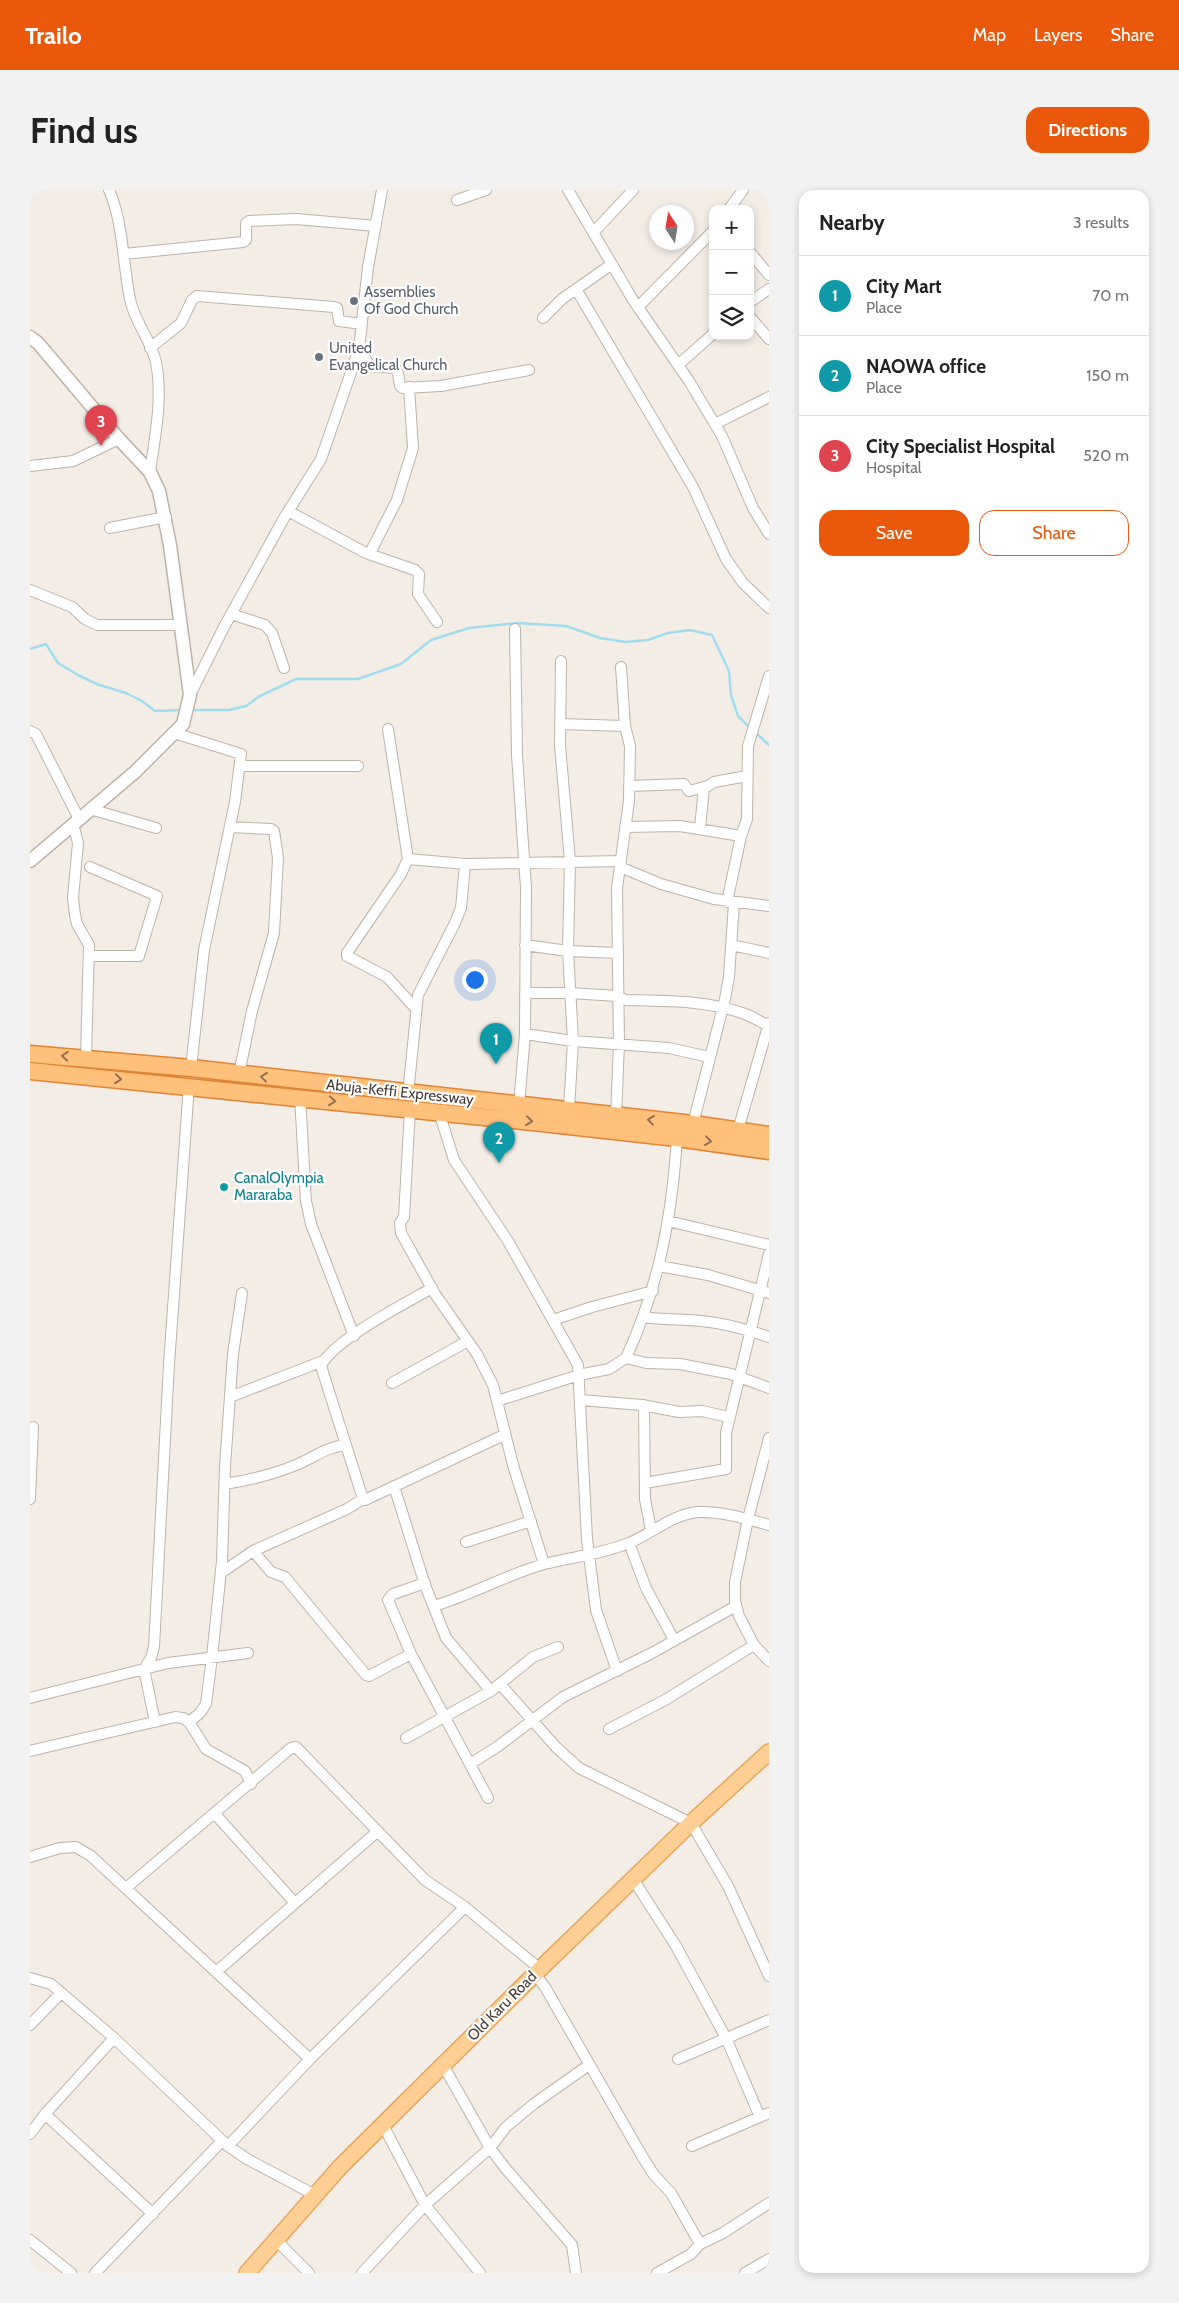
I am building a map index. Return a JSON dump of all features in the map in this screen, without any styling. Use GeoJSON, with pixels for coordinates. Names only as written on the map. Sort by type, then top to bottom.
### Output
{"type":"FeatureCollection","features":[{"type":"Feature","properties":{"kind":"highway","name":"Abuja-Keffi Expressway"},"geometry":{"type":"LineString","coordinates":[[30,1054],[239,1074],[409,1101],[439,1112],[677,1138],[769,1151]]}},
{"type":"Feature","properties":{"kind":"highway","name":"Abuja-Keffi Expressway"},"geometry":{"type":"LineString","coordinates":[[30,1071],[300,1097],[519,1105],[693,1124],[769,1135]]}},
{"type":"Feature","properties":{"kind":"main road","name":"Old Karu Road"},"geometry":{"type":"LineString","coordinates":[[247,2273],[317,2196],[340,2167],[382,2125],[537,1971],[691,1823],[769,1752]]}},
{"type":"Feature","properties":{"kind":"street"},"geometry":{"type":"LineString","coordinates":[[109,190],[124,254],[129,298],[134,317],[156,361],[160,406],[150,472]]}},
{"type":"Feature","properties":{"kind":"street"},"geometry":{"type":"LineString","coordinates":[[30,861],[135,772],[183,724],[190,695],[231,614],[288,511],[321,459],[359,349],[368,267],[382,190]]}},
{"type":"Feature","properties":{"kind":"street"},"geometry":{"type":"LineString","coordinates":[[457,200],[486,190]]}},
{"type":"Feature","properties":{"kind":"street"},"geometry":{"type":"LineString","coordinates":[[568,190],[638,307],[678,365],[715,424],[753,508],[769,534]]}},
{"type":"Feature","properties":{"kind":"street"},"geometry":{"type":"LineString","coordinates":[[594,232],[633,190]]}},
{"type":"Feature","properties":{"kind":"street"},"geometry":{"type":"LineString","coordinates":[[732,205],[743,190]]}},
{"type":"Feature","properties":{"kind":"street"},"geometry":{"type":"LineString","coordinates":[[124,254],[243,242],[246,240],[246,223],[248,221],[296,219],[376,226]]}},
{"type":"Feature","properties":{"kind":"street"},"geometry":{"type":"LineString","coordinates":[[638,307],[709,234]]}},
{"type":"Feature","properties":{"kind":"street"},"geometry":{"type":"LineString","coordinates":[[754,257],[769,275]]}},
{"type":"Feature","properties":{"kind":"street"},"geometry":{"type":"LineString","coordinates":[[543,318],[576,289],[612,264]]}},
{"type":"Feature","properties":{"kind":"street"},"geometry":{"type":"LineString","coordinates":[[576,289],[694,488],[726,560],[743,582],[769,608]]}},
{"type":"Feature","properties":{"kind":"street"},"geometry":{"type":"LineString","coordinates":[[754,299],[769,289]]}},
{"type":"Feature","properties":{"kind":"street"},"geometry":{"type":"LineString","coordinates":[[150,348],[180,323],[192,300],[198,296],[334,307],[338,308],[339,321],[362,324]]}},
{"type":"Feature","properties":{"kind":"street"},"geometry":{"type":"LineString","coordinates":[[754,321],[769,338]]}},
{"type":"Feature","properties":{"kind":"street"},"geometry":{"type":"LineString","coordinates":[[30,337],[38,343],[119,439],[150,472],[159,491],[166,517],[190,695]]}},
{"type":"Feature","properties":{"kind":"street"},"geometry":{"type":"LineString","coordinates":[[678,365],[709,338]]}},
{"type":"Feature","properties":{"kind":"street"},"geometry":{"type":"LineString","coordinates":[[359,349],[370,366],[395,368],[398,373],[400,386],[441,386],[529,370]]}},
{"type":"Feature","properties":{"kind":"street"},"geometry":{"type":"LineString","coordinates":[[370,553],[396,500],[412,448],[409,387]]}},
{"type":"Feature","properties":{"kind":"street"},"geometry":{"type":"LineString","coordinates":[[715,424],[769,397]]}},
{"type":"Feature","properties":{"kind":"street"},"geometry":{"type":"LineString","coordinates":[[30,466],[73,461],[119,439]]}},
{"type":"Feature","properties":{"kind":"street"},"geometry":{"type":"LineString","coordinates":[[288,511],[370,553],[415,570],[419,574],[418,594],[437,622]]}},
{"type":"Feature","properties":{"kind":"street"},"geometry":{"type":"LineString","coordinates":[[110,528],[166,517]]}},
{"type":"Feature","properties":{"kind":"street"},"geometry":{"type":"LineString","coordinates":[[30,590],[72,607],[85,619],[97,625],[181,625]]}},
{"type":"Feature","properties":{"kind":"street"},"geometry":{"type":"LineString","coordinates":[[231,614],[265,625],[272,633],[284,668]]}},
{"type":"Feature","properties":{"kind":"street"},"geometry":{"type":"LineString","coordinates":[[515,629],[516,755],[525,862],[525,1034],[519,1105]]}},
{"type":"Feature","properties":{"kind":"street"},"geometry":{"type":"LineString","coordinates":[[561,661],[560,724],[570,861],[568,951],[573,1040],[568,1110]]}},
{"type":"Feature","properties":{"kind":"street"},"geometry":{"type":"LineString","coordinates":[[616,1116],[619,1044],[618,888],[629,786],[630,746],[625,726],[621,667]]}},
{"type":"Feature","properties":{"kind":"street"},"geometry":{"type":"LineString","coordinates":[[693,1124],[730,977],[730,902],[741,836],[747,819],[748,746],[769,676]]}},
{"type":"Feature","properties":{"kind":"street"},"geometry":{"type":"LineString","coordinates":[[560,724],[625,726]]}},
{"type":"Feature","properties":{"kind":"street"},"geometry":{"type":"LineString","coordinates":[[388,729],[408,859],[401,874],[347,953],[347,956],[387,977],[416,1009]]}},
{"type":"Feature","properties":{"kind":"street"},"geometry":{"type":"LineString","coordinates":[[30,731],[36,734],[76,821],[78,844],[74,889],[75,915],[89,946],[86,1058]]}},
{"type":"Feature","properties":{"kind":"street"},"geometry":{"type":"LineString","coordinates":[[174,733],[237,751],[241,754],[230,827],[204,950],[192,1068]]}},
{"type":"Feature","properties":{"kind":"street"},"geometry":{"type":"LineString","coordinates":[[240,766],[358,766]]}},
{"type":"Feature","properties":{"kind":"street"},"geometry":{"type":"LineString","coordinates":[[629,786],[684,784],[689,791],[714,782],[747,776]]}},
{"type":"Feature","properties":{"kind":"street"},"geometry":{"type":"LineString","coordinates":[[700,828],[704,787]]}},
{"type":"Feature","properties":{"kind":"street"},"geometry":{"type":"LineString","coordinates":[[90,810],[156,828]]}},
{"type":"Feature","properties":{"kind":"street"},"geometry":{"type":"LineString","coordinates":[[625,827],[680,826],[741,836]]}},
{"type":"Feature","properties":{"kind":"street"},"geometry":{"type":"LineString","coordinates":[[230,827],[271,829],[274,831],[278,858],[274,934],[252,1011],[239,1074]]}},
{"type":"Feature","properties":{"kind":"street"},"geometry":{"type":"LineString","coordinates":[[408,859],[465,864],[570,861],[620,864],[661,884],[730,902],[769,906]]}},
{"type":"Feature","properties":{"kind":"street"},"geometry":{"type":"LineString","coordinates":[[465,864],[461,908],[420,990],[416,1009],[409,1101],[404,1217],[400,1224],[402,1233],[432,1288],[468,1341],[493,1386],[504,1435],[544,1564]]}},
{"type":"Feature","properties":{"kind":"street"},"geometry":{"type":"LineString","coordinates":[[89,956],[138,956],[157,896],[90,867]]}},
{"type":"Feature","properties":{"kind":"street"},"geometry":{"type":"LineString","coordinates":[[525,945],[568,951],[618,952]]}},
{"type":"Feature","properties":{"kind":"street"},"geometry":{"type":"LineString","coordinates":[[731,945],[769,953]]}},
{"type":"Feature","properties":{"kind":"street"},"geometry":{"type":"LineString","coordinates":[[525,993],[569,993],[618,996],[626,1000],[691,1002],[746,1014],[769,1025],[738,1130]]}},
{"type":"Feature","properties":{"kind":"street"},"geometry":{"type":"LineString","coordinates":[[525,1034],[669,1048],[709,1057]]}},
{"type":"Feature","properties":{"kind":"street"},"geometry":{"type":"LineString","coordinates":[[155,1722],[144,1669],[151,1658],[154,1647],[168,1374],[189,1086]]}},
{"type":"Feature","properties":{"kind":"street"},"geometry":{"type":"LineString","coordinates":[[300,1097],[306,1200],[311,1224],[354,1336]]}},
{"type":"Feature","properties":{"kind":"street"},"geometry":{"type":"LineString","coordinates":[[439,1112],[454,1160],[508,1241],[578,1365],[589,1555],[596,1610],[617,1671]]}},
{"type":"Feature","properties":{"kind":"street"},"geometry":{"type":"LineString","coordinates":[[497,1402],[580,1375],[609,1369],[626,1358],[653,1291],[659,1266],[673,1194],[677,1138]]}},
{"type":"Feature","properties":{"kind":"street"},"geometry":{"type":"LineString","coordinates":[[668,1221],[769,1244]]}},
{"type":"Feature","properties":{"kind":"street"},"geometry":{"type":"LineString","coordinates":[[645,1483],[726,1469],[726,1433],[729,1417],[751,1331],[765,1292],[769,1254]]}},
{"type":"Feature","properties":{"kind":"street"},"geometry":{"type":"LineString","coordinates":[[659,1266],[708,1275],[765,1292]]}},
{"type":"Feature","properties":{"kind":"street"},"geometry":{"type":"LineString","coordinates":[[230,1397],[323,1361],[330,1353],[367,1325],[432,1288]]}},
{"type":"Feature","properties":{"kind":"street"},"geometry":{"type":"LineString","coordinates":[[553,1320],[592,1307],[653,1291]]}},
{"type":"Feature","properties":{"kind":"street"},"geometry":{"type":"LineString","coordinates":[[189,1722],[200,1713],[206,1704],[212,1656],[221,1573],[233,1354],[242,1293]]}},
{"type":"Feature","properties":{"kind":"street"},"geometry":{"type":"LineString","coordinates":[[643,1317],[670,1321],[702,1321],[751,1331],[769,1337]]}},
{"type":"Feature","properties":{"kind":"street"},"geometry":{"type":"LineString","coordinates":[[392,1383],[468,1341]]}},
{"type":"Feature","properties":{"kind":"street"},"geometry":{"type":"LineString","coordinates":[[626,1358],[646,1363],[680,1364],[731,1374],[769,1388]]}},
{"type":"Feature","properties":{"kind":"street"},"geometry":{"type":"LineString","coordinates":[[323,1361],[321,1370],[363,1499]]}},
{"type":"Feature","properties":{"kind":"street"},"geometry":{"type":"LineString","coordinates":[[580,1400],[644,1405],[679,1412],[702,1411],[729,1417]]}},
{"type":"Feature","properties":{"kind":"street"},"geometry":{"type":"LineString","coordinates":[[644,1405],[646,1510],[651,1530]]}},
{"type":"Feature","properties":{"kind":"street"},"geometry":{"type":"LineString","coordinates":[[30,1499],[33,1428]]}},
{"type":"Feature","properties":{"kind":"street"},"geometry":{"type":"LineString","coordinates":[[221,1573],[253,1551],[504,1435]]}},
{"type":"Feature","properties":{"kind":"street"},"geometry":{"type":"LineString","coordinates":[[769,1438],[748,1519],[736,1582],[736,1606],[739,1616],[754,1645],[769,1661]]}},
{"type":"Feature","properties":{"kind":"street"},"geometry":{"type":"LineString","coordinates":[[225,1484],[262,1477],[306,1461],[314,1455],[335,1446],[345,1446]]}},
{"type":"Feature","properties":{"kind":"street"},"geometry":{"type":"LineString","coordinates":[[394,1486],[425,1583],[446,1638],[491,1691]]}},
{"type":"Feature","properties":{"kind":"street"},"geometry":{"type":"LineString","coordinates":[[434,1606],[544,1564],[589,1555],[629,1543],[651,1530],[697,1512],[748,1519],[769,1525]]}},
{"type":"Feature","properties":{"kind":"street"},"geometry":{"type":"LineString","coordinates":[[466,1542],[531,1521]]}},
{"type":"Feature","properties":{"kind":"street"},"geometry":{"type":"LineString","coordinates":[[629,1543],[646,1588],[674,1640]]}},
{"type":"Feature","properties":{"kind":"street"},"geometry":{"type":"LineString","coordinates":[[253,1551],[271,1572],[285,1577],[366,1675],[369,1676],[411,1654]]}},
{"type":"Feature","properties":{"kind":"street"},"geometry":{"type":"LineString","coordinates":[[425,1583],[388,1597],[411,1654],[488,1798]]}},
{"type":"Feature","properties":{"kind":"street"},"geometry":{"type":"LineString","coordinates":[[470,1764],[569,1693],[617,1671],[736,1606]]}},
{"type":"Feature","properties":{"kind":"street"},"geometry":{"type":"LineString","coordinates":[[609,1729],[665,1700],[754,1645]]}},
{"type":"Feature","properties":{"kind":"street"},"geometry":{"type":"LineString","coordinates":[[406,1738],[491,1691],[533,1657],[558,1647]]}},
{"type":"Feature","properties":{"kind":"street"},"geometry":{"type":"LineString","coordinates":[[30,1698],[144,1669],[212,1656],[248,1653]]}},
{"type":"Feature","properties":{"kind":"street"},"geometry":{"type":"LineString","coordinates":[[500,1684],[556,1747],[579,1768],[691,1823],[728,1886],[768,1972]]}},
{"type":"Feature","properties":{"kind":"street"},"geometry":{"type":"LineString","coordinates":[[30,1751],[155,1722],[183,1718],[189,1722],[206,1749],[245,1771],[251,1784]]}},
{"type":"Feature","properties":{"kind":"street"},"geometry":{"type":"LineString","coordinates":[[126,1888],[251,1784],[291,1748],[296,1747],[425,1880],[465,1908],[537,1971],[589,2065],[650,2168],[671,2193],[700,2244]]}},
{"type":"Feature","properties":{"kind":"street"},"geometry":{"type":"LineString","coordinates":[[215,1814],[295,1903]]}},
{"type":"Feature","properties":{"kind":"street"},"geometry":{"type":"LineString","coordinates":[[216,1972],[378,1832]]}},
{"type":"Feature","properties":{"kind":"street"},"geometry":{"type":"LineString","coordinates":[[30,1857],[60,1848],[76,1848],[91,1856],[310,2059]]}},
{"type":"Feature","properties":{"kind":"street"},"geometry":{"type":"LineString","coordinates":[[633,1880],[676,1946],[765,2115],[692,2146]]}},
{"type":"Feature","properties":{"kind":"street"},"geometry":{"type":"LineString","coordinates":[[95,2273],[152,2214],[465,1908]]}},
{"type":"Feature","properties":{"kind":"street"},"geometry":{"type":"LineString","coordinates":[[30,1978],[51,1984],[114,2038],[225,2144],[246,2159],[317,2196]]}},
{"type":"Feature","properties":{"kind":"street"},"geometry":{"type":"LineString","coordinates":[[30,2025],[61,1993]]}},
{"type":"Feature","properties":{"kind":"street"},"geometry":{"type":"LineString","coordinates":[[678,2059],[769,2020]]}},
{"type":"Feature","properties":{"kind":"street"},"geometry":{"type":"LineString","coordinates":[[30,2134],[45,2114],[114,2038]]}},
{"type":"Feature","properties":{"kind":"street"},"geometry":{"type":"LineString","coordinates":[[443,2065],[490,2148],[572,2245],[576,2273]]}},
{"type":"Feature","properties":{"kind":"street"},"geometry":{"type":"LineString","coordinates":[[362,2273],[426,2205],[490,2148],[506,2127],[535,2103],[589,2065]]}},
{"type":"Feature","properties":{"kind":"street"},"geometry":{"type":"LineString","coordinates":[[45,2114],[152,2214]]}},
{"type":"Feature","properties":{"kind":"street"},"geometry":{"type":"LineString","coordinates":[[382,2125],[426,2205],[480,2273]]}},
{"type":"Feature","properties":{"kind":"street"},"geometry":{"type":"LineString","coordinates":[[657,2273],[691,2254],[700,2244],[722,2233],[769,2203]]}},
{"type":"Feature","properties":{"kind":"street"},"geometry":{"type":"LineString","coordinates":[[30,2240],[71,2273]]}},
{"type":"Feature","properties":{"kind":"street"},"geometry":{"type":"LineString","coordinates":[[277,2241],[309,2273]]}},
{"type":"Feature","properties":{"kind":"street"},"geometry":{"type":"LineString","coordinates":[[745,2273],[769,2259]]}},
{"type":"Feature","properties":{"kind":"waterway"},"geometry":{"type":"LineString","coordinates":[[191,710],[229,710],[246,706],[260,696],[296,679],[358,679],[401,664],[431,640],[469,628],[517,623],[566,626],[600,638],[625,642],[648,640],[668,633],[690,630],[712,635],[729,671],[731,695],[738,716],[750,728]]}},
{"type":"Feature","properties":{"kind":"waterway"},"geometry":{"type":"LineString","coordinates":[[30,649],[46,644],[58,663],[99,685],[126,693],[142,701],[155,711],[183,710]]}},
{"type":"Feature","properties":{"kind":"waterway"},"geometry":{"type":"LineString","coordinates":[[756,733],[769,745]]}},
{"type":"Feature","properties":{"kind":"place","name":"Assemblies Of God Church"},"geometry":{"type":"Point","coordinates":[354,301]}},
{"type":"Feature","properties":{"kind":"place","name":"United Evangelical Church"},"geometry":{"type":"Point","coordinates":[319,357]}},
{"type":"Feature","properties":{"kind":"place","name":"City Specialist Hospital"},"geometry":{"type":"Point","coordinates":[101,446]}},
{"type":"Feature","properties":{"kind":"place","name":"City Mart"},"geometry":{"type":"Point","coordinates":[496,1064]}},
{"type":"Feature","properties":{"kind":"place","name":"NAOWA office"},"geometry":{"type":"Point","coordinates":[499,1163]}},
{"type":"Feature","properties":{"kind":"place","name":"CanalOlympia Mararaba"},"geometry":{"type":"Point","coordinates":[224,1187]}}]}
